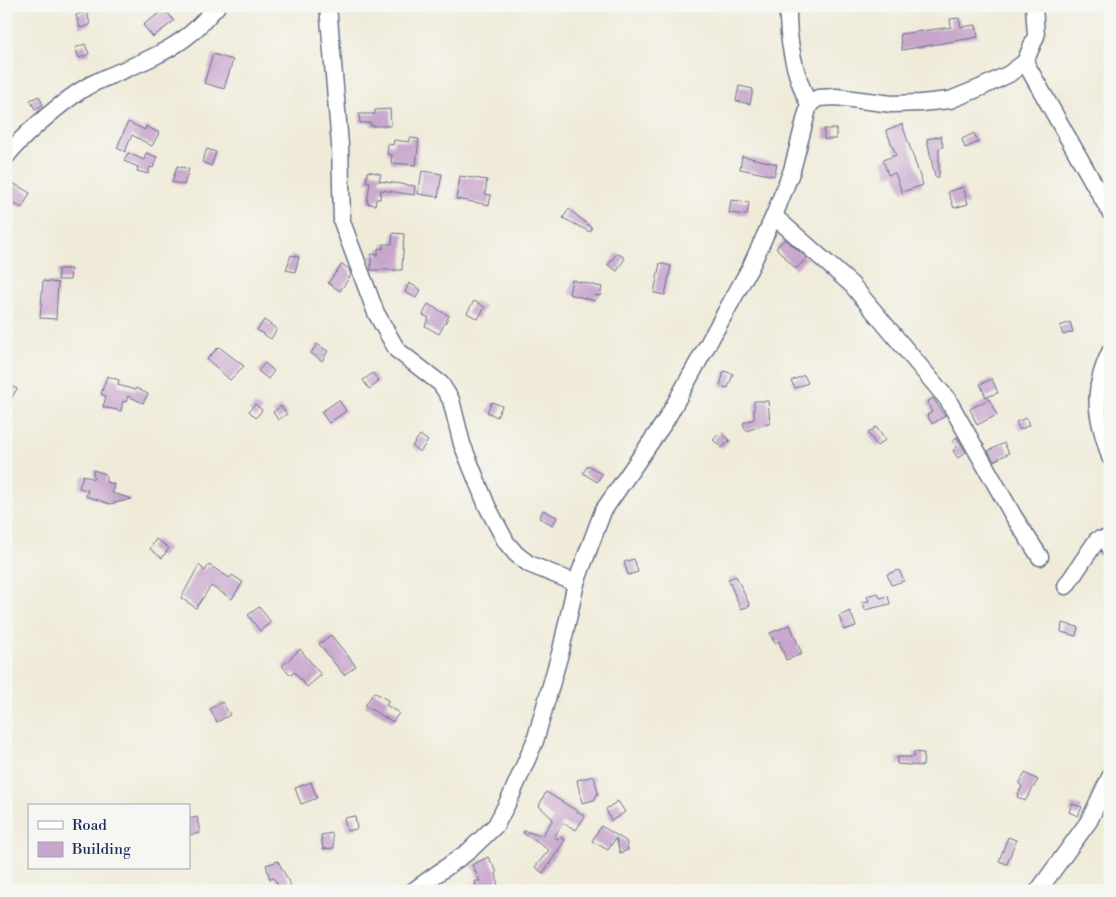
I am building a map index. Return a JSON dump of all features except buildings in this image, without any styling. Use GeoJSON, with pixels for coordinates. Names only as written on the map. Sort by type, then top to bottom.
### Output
{"type":"FeatureCollection","features":[{"type":"Feature","properties":{"kind":"street"},"geometry":{"type":"LineString","coordinates":[[6,157],[13,147],[43,120],[94,83],[154,57],[186,38],[217,6]]}},
{"type":"Feature","properties":{"kind":"street"},"geometry":{"type":"LineString","coordinates":[[328,6],[340,145],[342,222],[376,313],[398,350],[441,384],[452,400],[462,444],[487,506],[506,542],[516,554],[529,564],[576,583]]}},
{"type":"Feature","properties":{"kind":"street"},"geometry":{"type":"LineString","coordinates":[[413,891],[469,851],[496,825],[535,741],[561,650],[576,583],[603,511],[666,420],[751,266],[774,216],[792,170],[809,105],[795,70],[787,33],[788,6]]}},
{"type":"Feature","properties":{"kind":"street"},"geometry":{"type":"LineString","coordinates":[[809,105],[818,98],[836,96],[892,104],[950,100],[1009,74],[1025,62],[1036,36],[1034,6]]}},
{"type":"Feature","properties":{"kind":"street"},"geometry":{"type":"LineString","coordinates":[[1025,62],[1110,212]]}},
{"type":"Feature","properties":{"kind":"street"},"geometry":{"type":"LineString","coordinates":[[774,216],[852,285],[948,400],[996,487],[1040,557]]}},
{"type":"Feature","properties":{"kind":"street"},"geometry":{"type":"LineString","coordinates":[[1110,352],[1097,388],[1096,402],[1110,457]]}},
{"type":"Feature","properties":{"kind":"street"},"geometry":{"type":"LineString","coordinates":[[1066,586],[1097,540],[1109,542]]}},
{"type":"Feature","properties":{"kind":"street"},"geometry":{"type":"LineString","coordinates":[[1038,891],[1090,821],[1110,777]]}}]}
